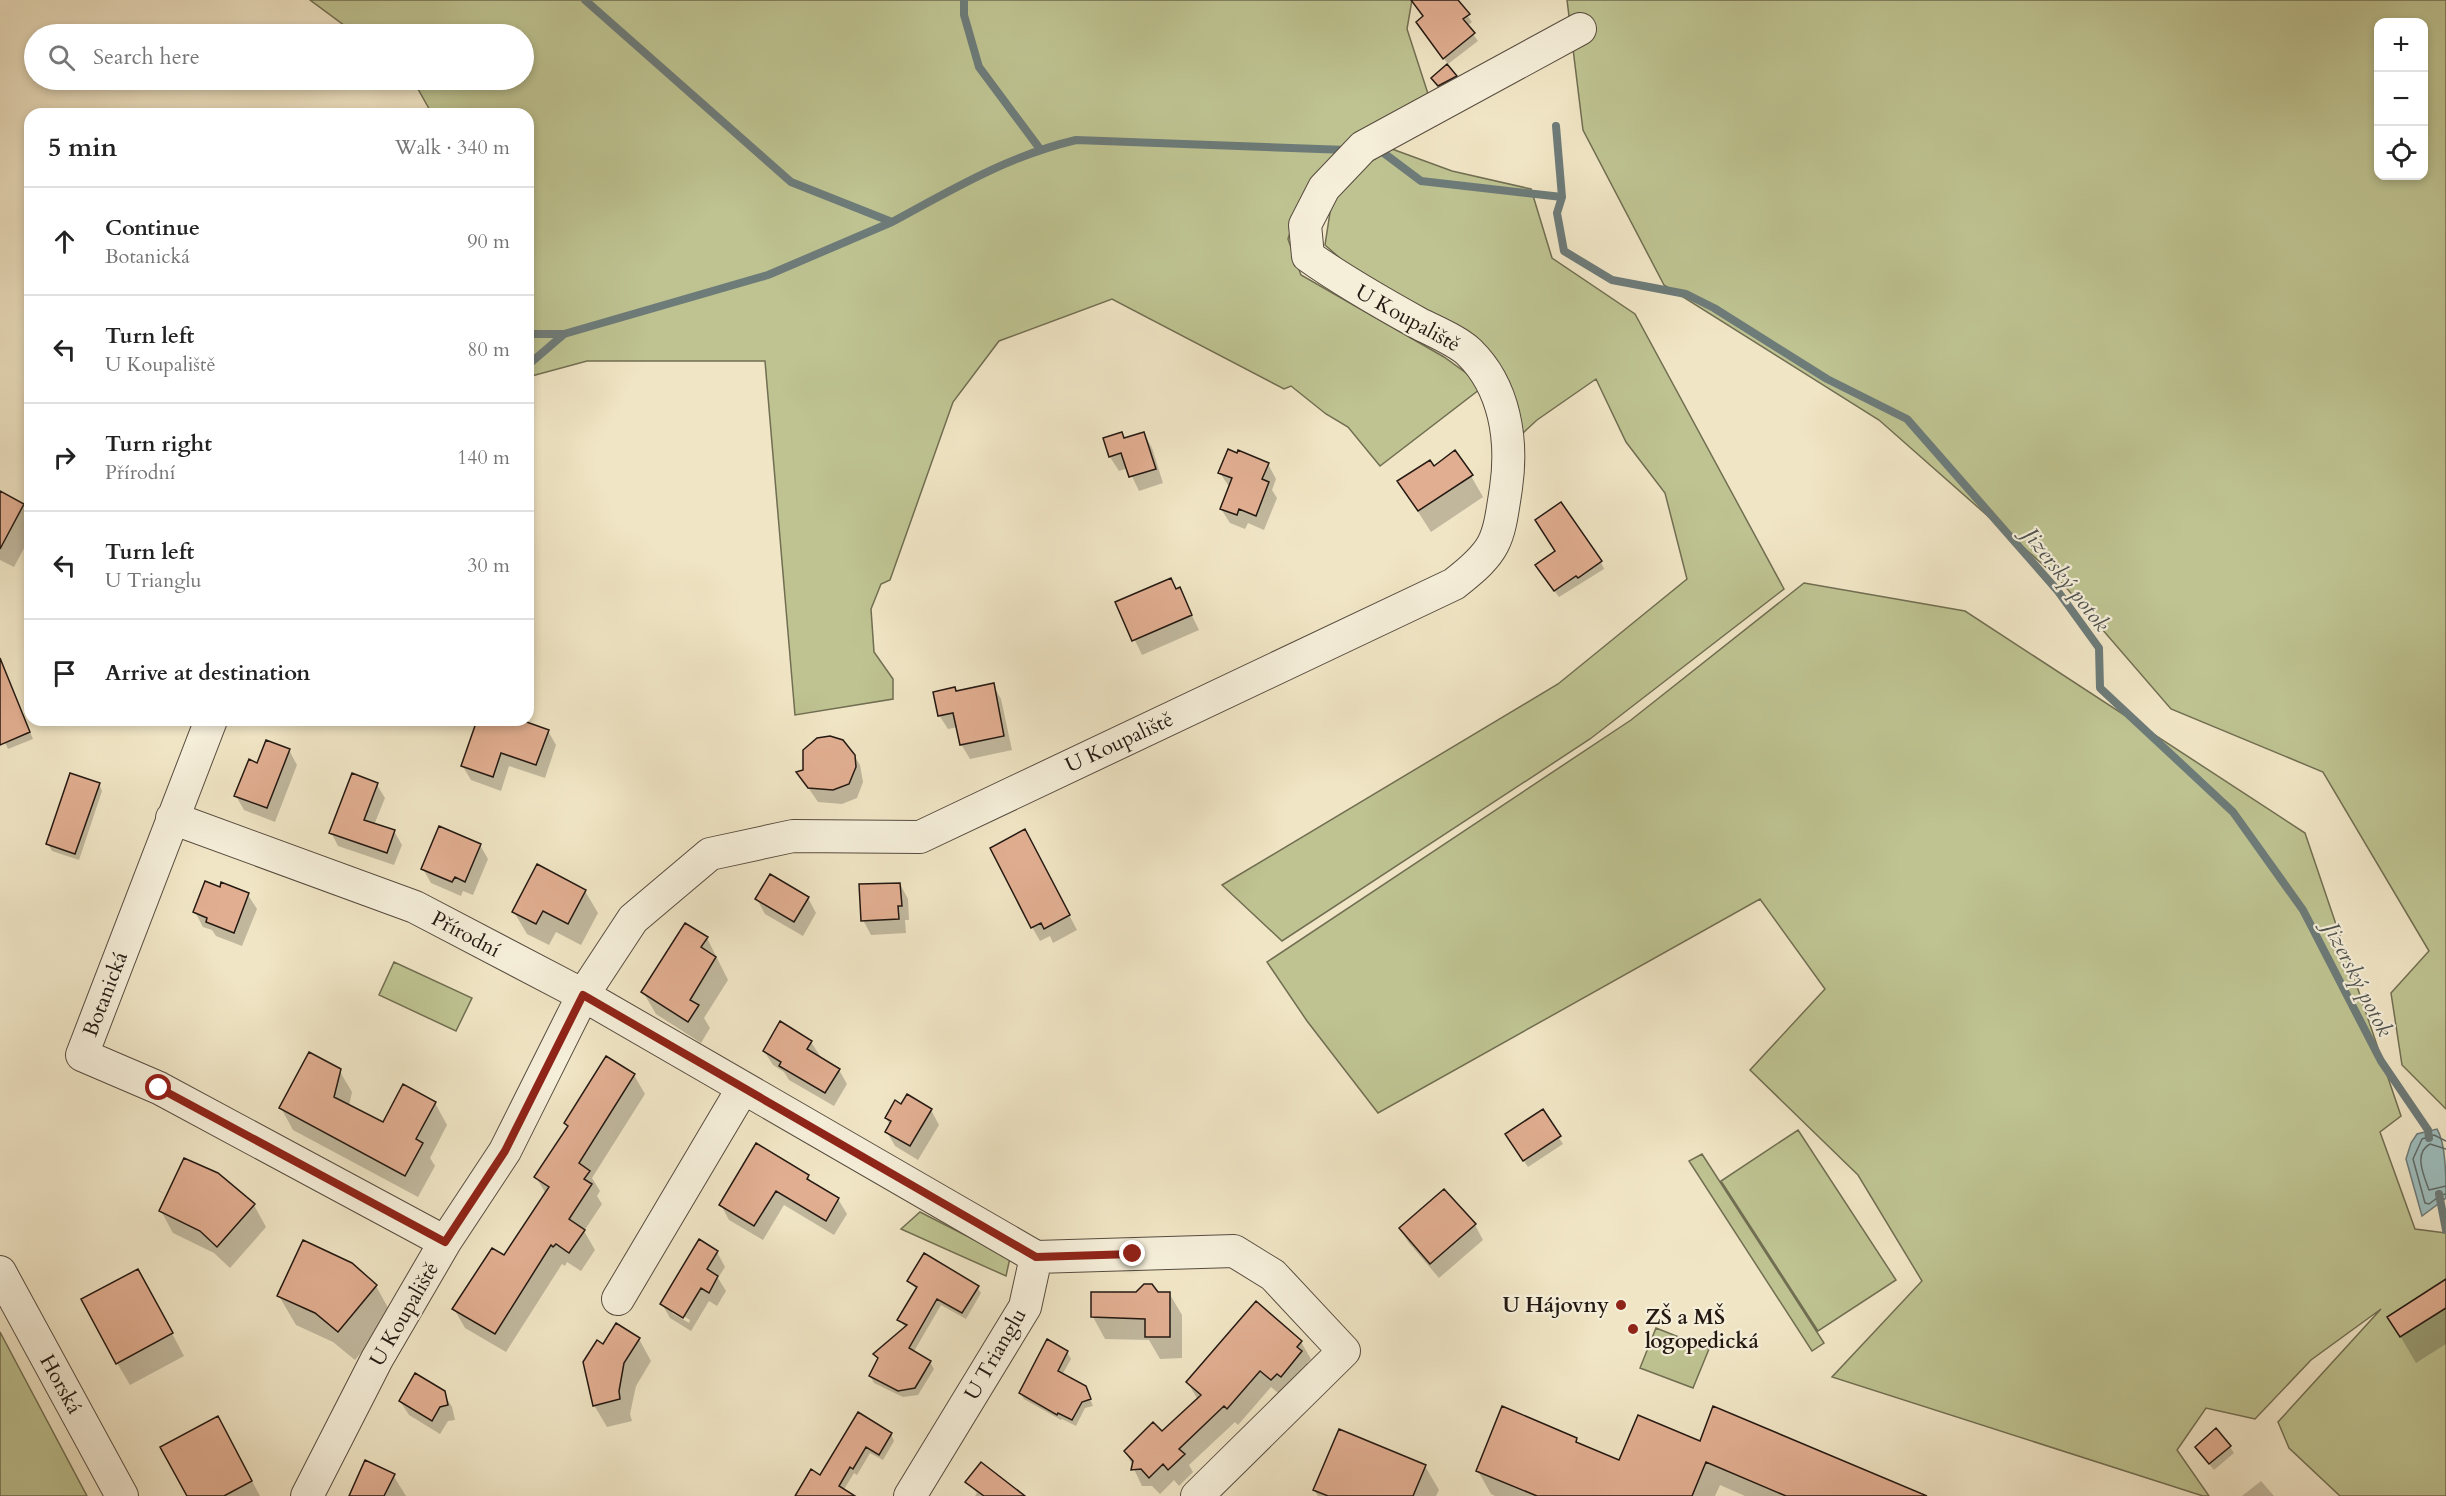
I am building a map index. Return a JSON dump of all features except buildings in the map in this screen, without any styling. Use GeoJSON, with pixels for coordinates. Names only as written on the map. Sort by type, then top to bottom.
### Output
{"type":"FeatureCollection","features":[{"type":"Feature","properties":{"kind":"street","name":"U Koupaliště"},"geometry":{"type":"LineString","coordinates":[[307,1496],[377,1359],[445,1242],[505,1151],[583,995],[633,919],[710,854],[793,836],[920,837],[1454,584],[1482,562],[1498,536],[1509,468],[1502,404],[1491,379],[1468,351],[1344,282],[1308,256],[1305,225],[1324,188],[1355,156],[1575,32]]}},
{"type":"Feature","properties":{"kind":"street","name":"Botanická"},"geometry":{"type":"LineString","coordinates":[[209,726],[82,1055],[159,1088],[445,1242]]}},
{"type":"Feature","properties":{"kind":"street","name":"Přírodní"},"geometry":{"type":"LineString","coordinates":[[172,818],[415,907],[583,995],[1036,1257]]}},
{"type":"Feature","properties":{"kind":"street"},"geometry":{"type":"LineString","coordinates":[[618,1299],[743,1088]]}},
{"type":"Feature","properties":{"kind":"street"},"geometry":{"type":"LineString","coordinates":[[1036,1257],[1234,1251],[1273,1275],[1344,1351],[1197,1496]]}},
{"type":"Feature","properties":{"kind":"street","name":"U Trianglu"},"geometry":{"type":"LineString","coordinates":[[910,1496],[1024,1306],[1036,1257]]}},
{"type":"Feature","properties":{"kind":"street","name":"Horská"},"geometry":{"type":"LineString","coordinates":[[0,1272],[122,1496]]}},
{"type":"Feature","properties":{"kind":"green space"},"geometry":{"type":"Polygon","coordinates":[[[310,0],[1412,0],[1407,29],[1431,103],[1355,133],[1315,180],[1296,214],[1288,239],[1301,275],[1444,357],[1484,386],[1380,466],[1348,427],[1326,414],[1291,386],[1284,389],[1112,299],[999,341],[953,402],[890,580],[881,584],[871,609],[874,652],[893,679],[893,699],[795,715],[765,361],[587,361],[534,375],[534,108],[429,108],[419,90],[534,90],[534,24],[342,24],[310,0]]]}},
{"type":"Feature","properties":{"kind":"green space"},"geometry":{"type":"Polygon","coordinates":[[[1567,0],[2446,0],[2446,1109],[2402,1065],[2391,993],[2429,951],[2323,772],[2171,709],[2057,577],[1879,420],[1664,285],[1583,130],[1567,0]]]}},
{"type":"Feature","properties":{"kind":"green space"},"geometry":{"type":"Polygon","coordinates":[[[1392,149],[1452,171],[1531,189],[1552,258],[1635,314],[1784,589],[1590,739],[1282,941],[1222,885],[1558,684],[1687,579],[1665,493],[1626,442],[1596,379],[1537,420],[1523,433],[1513,392],[1478,342],[1350,267],[1325,245],[1331,206],[1351,173],[1392,149]]]}},
{"type":"Feature","properties":{"kind":"green space"},"geometry":{"type":"Polygon","coordinates":[[[1804,583],[1965,611],[2305,833],[2401,1116],[2380,1132],[2415,1229],[2446,1233],[2446,1496],[2340,1496],[2289,1448],[2278,1422],[2381,1309],[2311,1360],[2255,1419],[2206,1408],[2177,1450],[2209,1496],[2203,1496],[1832,1377],[1922,1281],[1858,1175],[1750,1070],[1825,989],[1760,899],[1378,1113],[1307,1021],[1267,962],[1631,720],[1804,583]]]}},
{"type":"Feature","properties":{"kind":"green space"},"geometry":{"type":"Polygon","coordinates":[[[394,962],[472,998],[456,1031],[379,995],[394,962]]]}},
{"type":"Feature","properties":{"kind":"green space"},"geometry":{"type":"Polygon","coordinates":[[[1798,1130],[1896,1280],[1818,1331],[1721,1181],[1798,1130]]]}},
{"type":"Feature","properties":{"kind":"green space"},"geometry":{"type":"Polygon","coordinates":[[[1702,1154],[1824,1343],[1812,1351],[1689,1161],[1702,1154]]]}},
{"type":"Feature","properties":{"kind":"green space"},"geometry":{"type":"Polygon","coordinates":[[[920,1212],[1010,1258],[1006,1276],[901,1229],[920,1212]]]}},
{"type":"Feature","properties":{"kind":"green space"},"geometry":{"type":"Polygon","coordinates":[[[1656,1328],[1709,1349],[1693,1388],[1640,1368],[1656,1328]]]}},
{"type":"Feature","properties":{"kind":"green space"},"geometry":{"type":"Polygon","coordinates":[[[0,1332],[87,1496],[0,1496],[0,1332]]]}},
{"type":"Feature","properties":{"kind":"water"},"geometry":{"type":"Polygon","coordinates":[[[2437,1129],[2444,1152],[2446,1198],[2422,1216],[2406,1159],[2411,1143],[2417,1134],[2437,1129]]]}},
{"type":"Feature","properties":{"kind":"waterway"},"geometry":{"type":"LineString","coordinates":[[585,0],[791,182],[892,222],[1004,164],[1076,140],[1347,150]]}},
{"type":"Feature","properties":{"kind":"waterway"},"geometry":{"type":"LineString","coordinates":[[964,0],[964,15],[979,67],[1040,149]]}},
{"type":"Feature","properties":{"kind":"waterway","name":"Jizerský potok"},"geometry":{"type":"LineString","coordinates":[[1556,126],[1562,197],[1557,213],[1564,251],[1612,280],[1686,294],[1714,308],[1827,379],[1907,419],[2057,590],[2099,648],[2100,688],[2233,812],[2303,910],[2381,1061],[2428,1130],[2429,1138]]}},
{"type":"Feature","properties":{"kind":"waterway"},"geometry":{"type":"LineString","coordinates":[[1377,151],[1381,151],[1421,181],[1562,197]]}},
{"type":"Feature","properties":{"kind":"waterway"},"geometry":{"type":"LineString","coordinates":[[534,334],[564,334],[768,275],[892,222]]}},
{"type":"Feature","properties":{"kind":"waterway"},"geometry":{"type":"LineString","coordinates":[[534,360],[563,335]]}},
{"type":"Feature","properties":{"kind":"waterway","name":"Jizerský potok"},"geometry":{"type":"LineString","coordinates":[[2439,1194],[2446,1230]]}},
{"type":"Feature","properties":{"kind":"place","name":"U Hájovny"},"geometry":{"type":"Point","coordinates":[1621,1305]}},
{"type":"Feature","properties":{"kind":"place","name":"ZŠ a MŠ logopedická"},"geometry":{"type":"Point","coordinates":[1633,1329]}},
{"type":"Feature","properties":{"kind":"route"},"geometry":{"type":"LineString","coordinates":[[159,1088],[445,1242],[505,1151],[583,995],[1036,1257],[1133,1254]]}}]}
